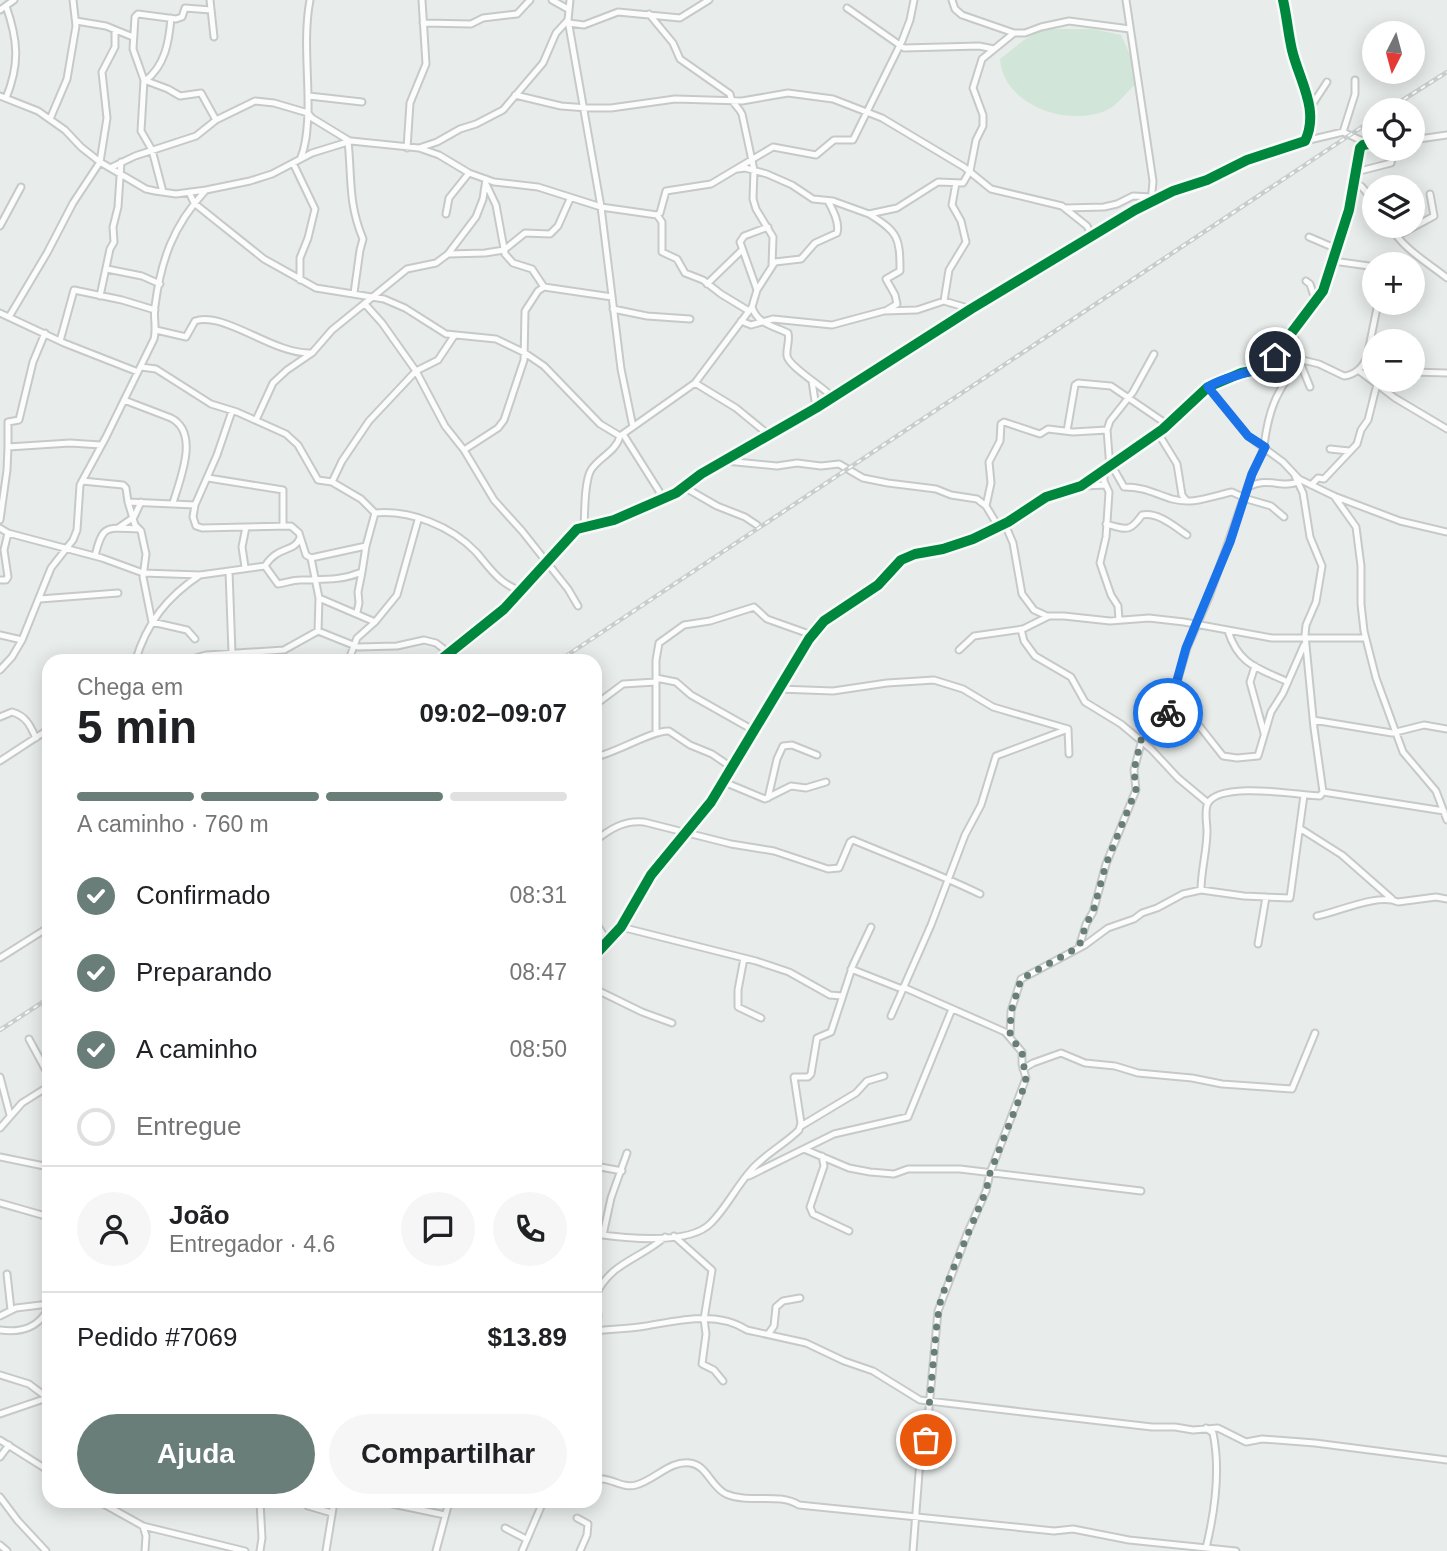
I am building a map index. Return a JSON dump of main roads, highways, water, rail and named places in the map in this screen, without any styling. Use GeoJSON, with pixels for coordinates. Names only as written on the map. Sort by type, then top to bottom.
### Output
{"type":"FeatureCollection","features":[{"type":"Feature","properties":{"kind":"railway"},"geometry":{"type":"LineString","coordinates":[[1406,98],[1447,72]]}},
{"type":"Feature","properties":{"kind":"railway"},"geometry":{"type":"LineString","coordinates":[[569,654],[1362,127]]}},
{"type":"Feature","properties":{"kind":"railway"},"geometry":{"type":"LineString","coordinates":[[0,1030],[42,1003]]}}]}
